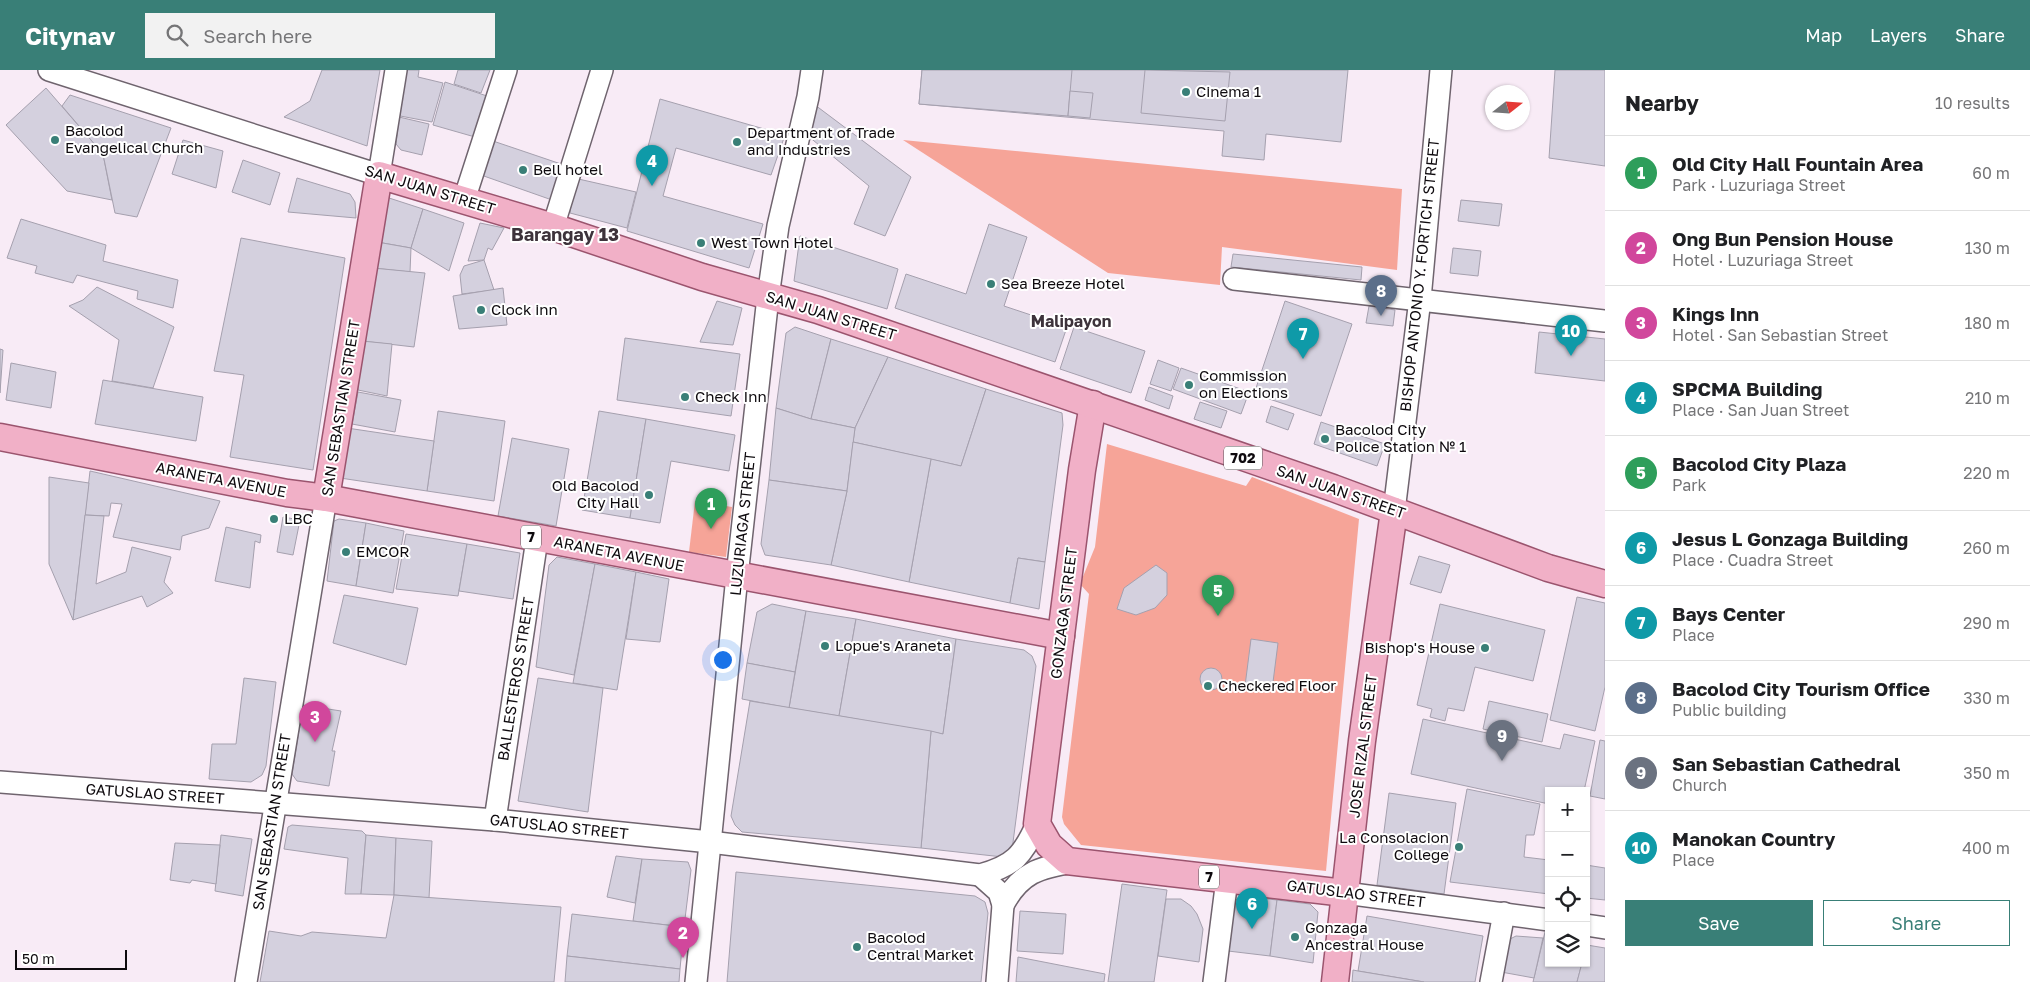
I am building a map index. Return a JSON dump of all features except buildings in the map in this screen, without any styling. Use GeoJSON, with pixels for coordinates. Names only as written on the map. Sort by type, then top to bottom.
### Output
{"type":"FeatureCollection","features":[{"type":"Feature","properties":{"kind":"main road","name":"SAN JUAN STREET"},"geometry":{"type":"LineString","coordinates":[[379,175],[553,227],[768,297],[818,310],[1394,510],[1548,568],[1605,584]]}},
{"type":"Feature","properties":{"kind":"main road","name":"SAN SEBASTIAN STREET"},"geometry":{"type":"LineString","coordinates":[[326,498],[379,175]]}},
{"type":"Feature","properties":{"kind":"main road","name":"GONZAGA STREET"},"geometry":{"type":"LineString","coordinates":[[1037,824],[1093,404]]}},
{"type":"Feature","properties":{"kind":"main road","name":"ARANETA AVENUE"},"geometry":{"type":"LineString","coordinates":[[0,437],[288,493],[326,498],[1061,636]]}},
{"type":"Feature","properties":{"kind":"main road","name":"JOSE RIZAL STREET"},"geometry":{"type":"LineString","coordinates":[[1335,982],[1362,741],[1394,510]]}},
{"type":"Feature","properties":{"kind":"main road","name":"GATUSLAO STREET"},"geometry":{"type":"LineString","coordinates":[[1037,824],[1058,855],[1067,861],[1345,893]]}},
{"type":"Feature","properties":{"kind":"street","name":"SAN JUAN STREET"},"geometry":{"type":"LineString","coordinates":[[49,70],[379,175]]}},
{"type":"Feature","properties":{"kind":"street","name":"SAN SEBASTIAN STREET"},"geometry":{"type":"LineString","coordinates":[[379,175],[396,70]]}},
{"type":"Feature","properties":{"kind":"street"},"geometry":{"type":"LineString","coordinates":[[464,200],[506,70]]}},
{"type":"Feature","properties":{"kind":"street"},"geometry":{"type":"LineString","coordinates":[[553,227],[602,70]]}},
{"type":"Feature","properties":{"kind":"street","name":"LUZURIAGA STREET"},"geometry":{"type":"LineString","coordinates":[[696,982],[737,576],[768,297],[782,205],[808,97],[812,70]]}},
{"type":"Feature","properties":{"kind":"street","name":"BISHOP ANTONIO Y. FORTICH STREET"},"geometry":{"type":"LineString","coordinates":[[1394,510],[1420,299],[1441,70]]}},
{"type":"Feature","properties":{"kind":"street"},"geometry":{"type":"LineString","coordinates":[[1234,279],[1605,321]]}},
{"type":"Feature","properties":{"kind":"street","name":"SAN SEBASTIAN STREET"},"geometry":{"type":"LineString","coordinates":[[246,982],[326,498]]}},
{"type":"Feature","properties":{"kind":"street","name":"BALLESTEROS STREET"},"geometry":{"type":"LineString","coordinates":[[495,820],[538,538]]}},
{"type":"Feature","properties":{"kind":"street","name":"GATUSLAO STREET"},"geometry":{"type":"LineString","coordinates":[[0,782],[495,820],[710,842],[980,875],[1003,869],[1015,860],[1027,844],[1037,824]]}},
{"type":"Feature","properties":{"kind":"street","name":"GATUSLAO STREET"},"geometry":{"type":"LineString","coordinates":[[1003,905],[1012,889],[1026,875],[1045,868],[1074,862]]}},
{"type":"Feature","properties":{"kind":"street"},"geometry":{"type":"LineString","coordinates":[[980,875],[999,892],[1003,905],[997,982]]}},
{"type":"Feature","properties":{"kind":"street"},"geometry":{"type":"LineString","coordinates":[[1214,982],[1227,879]]}},
{"type":"Feature","properties":{"kind":"street","name":"GATUSLAO STREET"},"geometry":{"type":"LineString","coordinates":[[1345,893],[1545,919]]}},
{"type":"Feature","properties":{"kind":"street"},"geometry":{"type":"LineString","coordinates":[[1491,982],[1504,914]]}},
{"type":"Feature","properties":{"kind":"street"},"geometry":{"type":"LineString","coordinates":[[1590,926],[1605,928]]}},
{"type":"Feature","properties":{"kind":"shaded area"},"geometry":{"type":"Polygon","coordinates":[[[903,140],[1402,189],[1397,270],[1222,247],[1220,285],[1108,273],[903,140]]]}},
{"type":"Feature","properties":{"kind":"shaded area"},"geometry":{"type":"Polygon","coordinates":[[[1107,444],[1246,486],[1252,477],[1359,519],[1326,871],[1081,845],[1064,824],[1062,817],[1089,594],[1080,584],[1095,547],[1107,444]]]}},
{"type":"Feature","properties":{"kind":"shaded area"},"geometry":{"type":"Polygon","coordinates":[[[695,501],[732,507],[726,557],[689,552],[695,501]]]}},
{"type":"Feature","properties":{"kind":"place","name":"Cinema 1"},"geometry":{"type":"Point","coordinates":[1186,92]}},
{"type":"Feature","properties":{"kind":"place","name":"Bacolod Evangelical Church"},"geometry":{"type":"Point","coordinates":[55,140]}},
{"type":"Feature","properties":{"kind":"place","name":"Department of Trade and Industries"},"geometry":{"type":"Point","coordinates":[737,142]}},
{"type":"Feature","properties":{"kind":"place","name":"Bell hotel"},"geometry":{"type":"Point","coordinates":[523,170]}},
{"type":"Feature","properties":{"kind":"place","name":"SPCMA Building"},"geometry":{"type":"Point","coordinates":[652,186]}},
{"type":"Feature","properties":{"kind":"place","name":"West Town Hotel"},"geometry":{"type":"Point","coordinates":[701,243]}},
{"type":"Feature","properties":{"kind":"place","name":"Sea Breeze Hotel"},"geometry":{"type":"Point","coordinates":[991,284]}},
{"type":"Feature","properties":{"kind":"place","name":"Clock inn"},"geometry":{"type":"Point","coordinates":[481,310]}},
{"type":"Feature","properties":{"kind":"place","name":"Bacolod City Tourism Office"},"geometry":{"type":"Point","coordinates":[1381,316]}},
{"type":"Feature","properties":{"kind":"place","name":"Manokan Country"},"geometry":{"type":"Point","coordinates":[1571,356]}},
{"type":"Feature","properties":{"kind":"place","name":"Bays Center"},"geometry":{"type":"Point","coordinates":[1303,359]}},
{"type":"Feature","properties":{"kind":"place","name":"Commission on Elections"},"geometry":{"type":"Point","coordinates":[1189,385]}},
{"type":"Feature","properties":{"kind":"place","name":"Check Inn"},"geometry":{"type":"Point","coordinates":[685,397]}},
{"type":"Feature","properties":{"kind":"place","name":"Bacolod City Police Station № 1"},"geometry":{"type":"Point","coordinates":[1325,439]}},
{"type":"Feature","properties":{"kind":"place","name":"Old Bacolod City Hall"},"geometry":{"type":"Point","coordinates":[649,495]}},
{"type":"Feature","properties":{"kind":"place","name":"LBC"},"geometry":{"type":"Point","coordinates":[274,519]}},
{"type":"Feature","properties":{"kind":"place","name":"Old City Hall Fountain Area"},"geometry":{"type":"Point","coordinates":[711,529]}},
{"type":"Feature","properties":{"kind":"place","name":"EMCOR"},"geometry":{"type":"Point","coordinates":[346,552]}},
{"type":"Feature","properties":{"kind":"place","name":"Bacolod City Plaza"},"geometry":{"type":"Point","coordinates":[1218,616]}},
{"type":"Feature","properties":{"kind":"place","name":"Lopue's Araneta"},"geometry":{"type":"Point","coordinates":[825,646]}},
{"type":"Feature","properties":{"kind":"place","name":"Bishop's House"},"geometry":{"type":"Point","coordinates":[1485,648]}},
{"type":"Feature","properties":{"kind":"place","name":"Checkered Floor"},"geometry":{"type":"Point","coordinates":[1208,686]}},
{"type":"Feature","properties":{"kind":"place","name":"Kings Inn"},"geometry":{"type":"Point","coordinates":[315,742]}},
{"type":"Feature","properties":{"kind":"place","name":"San Sebastian Cathedral"},"geometry":{"type":"Point","coordinates":[1502,761]}},
{"type":"Feature","properties":{"kind":"place","name":"La Consolacion College"},"geometry":{"type":"Point","coordinates":[1459,847]}},
{"type":"Feature","properties":{"kind":"place","name":"Jesus L Gonzaga Building"},"geometry":{"type":"Point","coordinates":[1252,929]}},
{"type":"Feature","properties":{"kind":"place","name":"Gonzaga Ancestral House"},"geometry":{"type":"Point","coordinates":[1295,937]}},
{"type":"Feature","properties":{"kind":"place","name":"Bacolod Central Market"},"geometry":{"type":"Point","coordinates":[857,947]}},
{"type":"Feature","properties":{"kind":"place","name":"Ong Bun Pension House"},"geometry":{"type":"Point","coordinates":[683,958]}},
{"type":"Feature","properties":{"kind":"district","name":"Barangay 13"},"geometry":{"type":"Point","coordinates":[565,235]}},
{"type":"Feature","properties":{"kind":"district","name":"Malipayon"},"geometry":{"type":"Point","coordinates":[1071,321]}}]}
